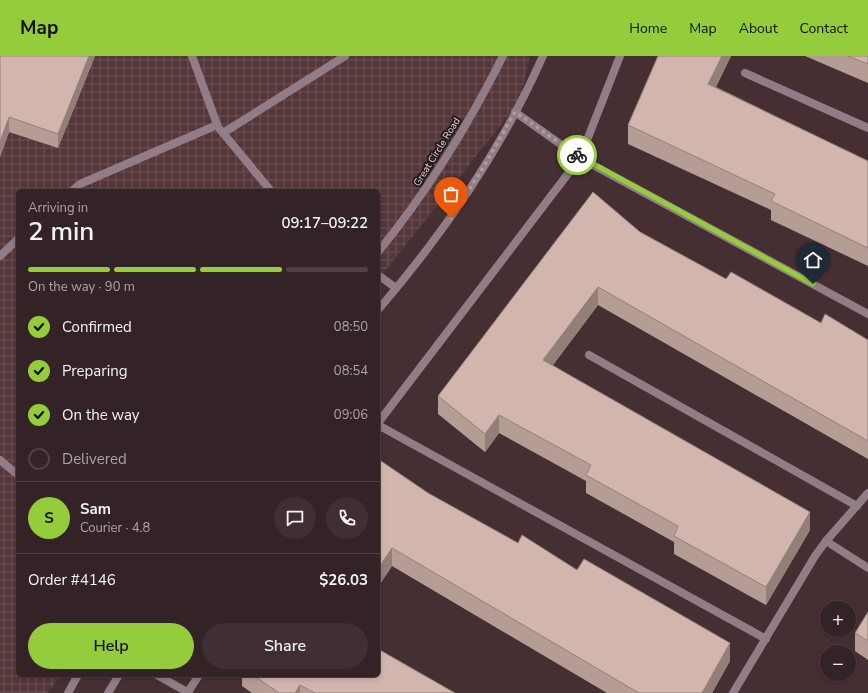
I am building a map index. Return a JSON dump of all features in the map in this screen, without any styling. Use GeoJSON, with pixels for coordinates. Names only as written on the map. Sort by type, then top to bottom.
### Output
{"type":"FeatureCollection","features":[{"type":"Feature","properties":{"kind":"street"},"geometry":{"type":"LineString","coordinates":[[192,56],[217,125],[269,189]]}},
{"type":"Feature","properties":{"kind":"street"},"geometry":{"type":"LineString","coordinates":[[223,133],[345,56]]}},
{"type":"Feature","properties":{"kind":"street","name":"Great Circle Road"},"geometry":{"type":"LineString","coordinates":[[380,250],[412,211],[432,181],[470,118],[503,56]]}},
{"type":"Feature","properties":{"kind":"street"},"geometry":{"type":"LineString","coordinates":[[380,308],[451,218],[483,168],[515,112],[544,56]]}},
{"type":"Feature","properties":{"kind":"street"},"geometry":{"type":"LineString","coordinates":[[380,421],[580,158],[620,56]]}},
{"type":"Feature","properties":{"kind":"street"},"geometry":{"type":"LineString","coordinates":[[745,73],[868,128]]}},
{"type":"Feature","properties":{"kind":"street"},"geometry":{"type":"LineString","coordinates":[[515,112],[580,158],[868,314]]}},
{"type":"Feature","properties":{"kind":"street"},"geometry":{"type":"LineString","coordinates":[[74,189],[80,184],[217,125]]}},
{"type":"Feature","properties":{"kind":"street"},"geometry":{"type":"LineString","coordinates":[[0,256],[16,241]]}},
{"type":"Feature","properties":{"kind":"street"},"geometry":{"type":"LineString","coordinates":[[380,276],[396,288]]}},
{"type":"Feature","properties":{"kind":"street"},"geometry":{"type":"LineString","coordinates":[[589,356],[857,506]]}},
{"type":"Feature","properties":{"kind":"street"},"geometry":{"type":"LineString","coordinates":[[380,425],[766,639]]}},
{"type":"Feature","properties":{"kind":"street"},"geometry":{"type":"LineString","coordinates":[[0,460],[16,473]]}},
{"type":"Feature","properties":{"kind":"street"},"geometry":{"type":"LineString","coordinates":[[733,693],[815,556],[826,541],[868,493]]}},
{"type":"Feature","properties":{"kind":"street"},"geometry":{"type":"LineString","coordinates":[[826,541],[868,568]]}},
{"type":"Feature","properties":{"kind":"street"},"geometry":{"type":"LineString","coordinates":[[68,693],[77,677]]}},
{"type":"Feature","properties":{"kind":"street"},"geometry":{"type":"LineString","coordinates":[[108,693],[118,677]]}},
{"type":"Feature","properties":{"kind":"street"},"geometry":{"type":"LineString","coordinates":[[161,677],[189,693],[198,677]]}},
{"type":"Feature","properties":{"kind":"shaded area"},"geometry":{"type":"Polygon","coordinates":[[[0,56],[530,56],[520,101],[380,277],[380,189],[16,189],[16,677],[60,677],[47,693],[0,693],[0,56]]]}},
{"type":"Feature","properties":{"kind":"building"},"geometry":{"type":"Polygon","coordinates":[[[0,56],[89,56],[58,134],[9,117],[0,142],[0,56]]]}},
{"type":"Feature","properties":{"kind":"building"},"geometry":{"type":"Polygon","coordinates":[[[658,56],[722,56],[708,84],[868,161],[868,248],[771,201],[775,194],[628,125],[658,56]]]}},
{"type":"Feature","properties":{"kind":"building"},"geometry":{"type":"Polygon","coordinates":[[[848,56],[868,56],[868,64],[848,56]]]}},
{"type":"Feature","properties":{"kind":"building"},"geometry":{"type":"Polygon","coordinates":[[[593,192],[640,232],[726,279],[731,272],[821,323],[825,314],[868,340],[868,441],[598,287],[543,360],[810,512],[766,587],[674,536],[678,526],[586,475],[591,465],[499,415],[485,434],[438,396],[593,192]]]}},
{"type":"Feature","properties":{"kind":"building"},"geometry":{"type":"Polygon","coordinates":[[[380,460],[428,493],[518,543],[522,535],[577,570],[584,559],[730,643],[702,693],[639,693],[392,548],[380,566],[380,460]]]}},
{"type":"Feature","properties":{"kind":"building"},"geometry":{"type":"Polygon","coordinates":[[[868,612],[868,641],[856,634],[868,612]]]}},
{"type":"Feature","properties":{"kind":"building"},"geometry":{"type":"Polygon","coordinates":[[[380,650],[455,693],[315,693],[300,685],[295,693],[279,693],[256,677],[380,677],[380,650]]]}},
{"type":"Feature","properties":{"kind":"way so far"},"geometry":{"type":"LineString","coordinates":[[451,218],[483,168],[515,112],[577,155]]}},
{"type":"Feature","properties":{"kind":"route"},"geometry":{"type":"LineString","coordinates":[[577,155],[813,284]]}}]}
